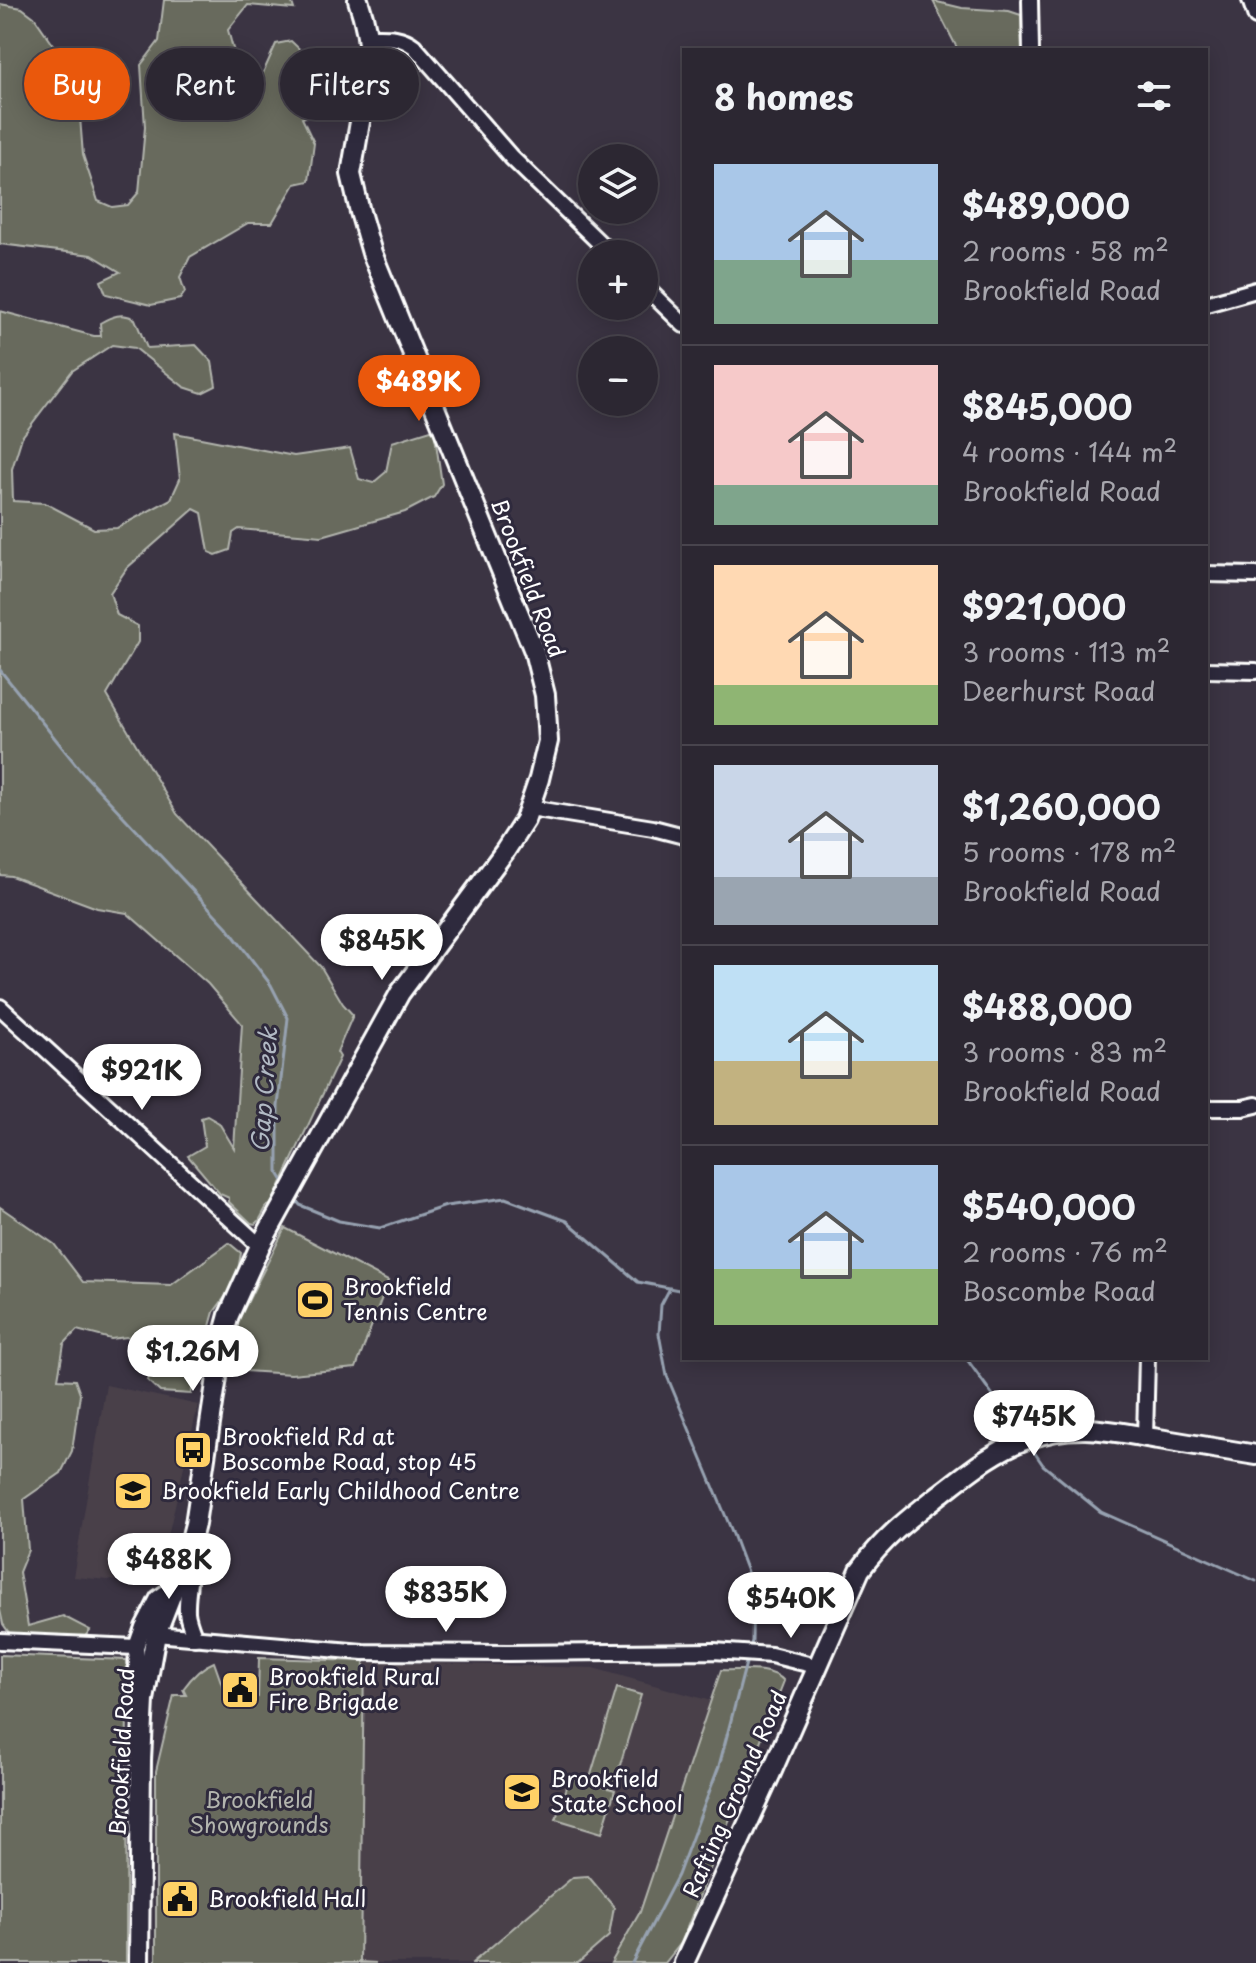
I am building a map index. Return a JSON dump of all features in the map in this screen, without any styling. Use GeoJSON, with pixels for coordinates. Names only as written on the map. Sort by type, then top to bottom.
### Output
{"type":"FeatureCollection","features":[{"type":"Feature","properties":{"kind":"main road","name":"Brookfield Road"},"geometry":{"type":"LineString","coordinates":[[139,1963],[144,1700],[156,1634],[188,1552],[195,1524],[229,1315],[260,1246],[400,993],[525,820],[548,741],[545,695],[534,651],[372,253],[360,212],[351,174],[369,70],[368,37],[358,0]]}},
{"type":"Feature","properties":{"kind":"main road","name":"Rafting Ground Road"},"geometry":{"type":"LineString","coordinates":[[684,1963],[860,1570],[898,1527],[972,1469],[1002,1450],[1054,1431],[1090,1428],[1256,1455]]}},
{"type":"Feature","properties":{"kind":"street"},"geometry":{"type":"LineString","coordinates":[[1030,0],[1031,48]]}},
{"type":"Feature","properties":{"kind":"street"},"geometry":{"type":"LineString","coordinates":[[1250,0],[1256,17]]}},
{"type":"Feature","properties":{"kind":"street"},"geometry":{"type":"LineString","coordinates":[[368,37],[392,37],[414,46],[511,157],[597,240]]}},
{"type":"Feature","properties":{"kind":"street"},"geometry":{"type":"LineString","coordinates":[[1208,303],[1256,290]]}},
{"type":"Feature","properties":{"kind":"street"},"geometry":{"type":"LineString","coordinates":[[658,300],[682,323]]}},
{"type":"Feature","properties":{"kind":"street"},"geometry":{"type":"LineString","coordinates":[[1208,574],[1256,575]]}},
{"type":"Feature","properties":{"kind":"street"},"geometry":{"type":"LineString","coordinates":[[1208,670],[1256,671]]}},
{"type":"Feature","properties":{"kind":"street"},"geometry":{"type":"LineString","coordinates":[[530,808],[682,835]]}},
{"type":"Feature","properties":{"kind":"street"},"geometry":{"type":"LineString","coordinates":[[0,1007],[260,1246]]}},
{"type":"Feature","properties":{"kind":"street"},"geometry":{"type":"LineString","coordinates":[[1208,1108],[1256,1105]]}},
{"type":"Feature","properties":{"kind":"street"},"geometry":{"type":"LineString","coordinates":[[1145,1437],[1147,1360]]}},
{"type":"Feature","properties":{"kind":"street"},"geometry":{"type":"LineString","coordinates":[[188,1552],[191,1564],[187,1609],[195,1638]]}},
{"type":"Feature","properties":{"kind":"street"},"geometry":{"type":"LineString","coordinates":[[144,1700],[138,1686],[136,1647],[158,1598],[176,1585]]}},
{"type":"Feature","properties":{"kind":"street"},"geometry":{"type":"LineString","coordinates":[[156,1634],[363,1652],[735,1653],[771,1655],[818,1669]]}},
{"type":"Feature","properties":{"kind":"street"},"geometry":{"type":"LineString","coordinates":[[0,1641],[136,1647]]}},
{"type":"Feature","properties":{"kind":"shaded area","name":"Brookfield Early Childhood Centre"},"geometry":{"type":"Polygon","coordinates":[[[106,1385],[198,1405],[157,1584],[73,1577],[106,1385]]]}},
{"type":"Feature","properties":{"kind":"shaded area","name":"Brookfield State School"},"geometry":{"type":"Polygon","coordinates":[[[364,1661],[593,1668],[711,1701],[640,1912],[611,1963],[360,1963],[364,1661]]]}},
{"type":"Feature","properties":{"kind":"green space"},"geometry":{"type":"Polygon","coordinates":[[[164,0],[291,0],[294,9],[248,5],[228,30],[233,48],[154,48],[159,41],[164,0]]]}},
{"type":"Feature","properties":{"kind":"green space"},"geometry":{"type":"Polygon","coordinates":[[[933,1],[1021,15],[1022,48],[957,48],[933,1]]]}},
{"type":"Feature","properties":{"kind":"green space"},"geometry":{"type":"Polygon","coordinates":[[[0,4],[22,8],[34,17],[56,48],[24,48],[24,120],[80,120],[83,155],[98,201],[112,207],[128,205],[139,192],[145,127],[141,65],[146,58],[146,120],[264,120],[264,71],[276,44],[291,41],[298,48],[280,48],[280,120],[303,120],[314,143],[309,181],[295,184],[272,223],[248,223],[190,257],[180,277],[185,292],[180,299],[151,305],[106,294],[101,281],[120,272],[92,255],[0,244],[0,4]]]}},
{"type":"Feature","properties":{"kind":"green space"},"geometry":{"type":"Polygon","coordinates":[[[0,311],[94,336],[101,336],[100,323],[113,317],[126,316],[135,319],[147,348],[196,345],[212,362],[216,386],[202,393],[184,387],[135,348],[112,345],[72,371],[22,437],[12,469],[13,501],[45,503],[94,529],[117,528],[171,499],[180,479],[175,433],[294,456],[350,448],[359,479],[373,483],[386,472],[392,442],[434,429],[442,484],[434,497],[405,512],[322,536],[239,529],[233,533],[230,550],[216,555],[209,552],[202,513],[194,509],[127,568],[110,593],[117,615],[138,626],[138,642],[107,695],[177,814],[321,967],[353,1015],[337,1052],[340,1057],[271,1205],[267,1206],[255,1224],[229,1202],[229,1198],[220,1194],[188,1156],[205,1146],[201,1118],[207,1116],[219,1123],[234,1148],[242,1024],[208,984],[127,913],[97,908],[11,876],[0,875],[0,311]]]}},
{"type":"Feature","properties":{"kind":"green space"},"geometry":{"type":"Polygon","coordinates":[[[0,1207],[54,1244],[83,1282],[171,1285],[229,1243],[241,1253],[236,1282],[214,1312],[191,1394],[160,1392],[147,1380],[153,1370],[178,1358],[182,1330],[111,1339],[77,1330],[64,1344],[58,1379],[75,1380],[80,1394],[72,1451],[61,1473],[24,1499],[28,1550],[19,1572],[28,1626],[63,1616],[90,1630],[82,1640],[12,1637],[3,1624],[0,1610],[0,1207]]]}},
{"type":"Feature","properties":{"kind":"green space","name":"Brookfield Tennis Centre"},"geometry":{"type":"Polygon","coordinates":[[[285,1228],[388,1281],[356,1368],[291,1374],[229,1370],[239,1319],[285,1228]]]}},
{"type":"Feature","properties":{"kind":"green space"},"geometry":{"type":"Polygon","coordinates":[[[0,1655],[127,1660],[126,1963],[0,1963],[0,1655]]]}},
{"type":"Feature","properties":{"kind":"green space","name":"Brookfield Showgrounds"},"geometry":{"type":"Polygon","coordinates":[[[259,1658],[364,1661],[360,1962],[376,1963],[156,1963],[156,1771],[174,1695],[186,1695],[183,1689],[189,1681],[214,1662],[226,1696],[258,1697],[259,1658]]]}},
{"type":"Feature","properties":{"kind":"green space"},"geometry":{"type":"Polygon","coordinates":[[[721,1670],[763,1671],[784,1681],[681,1943],[665,1963],[611,1963],[640,1912],[721,1670]]]}},
{"type":"Feature","properties":{"kind":"green space"},"geometry":{"type":"Polygon","coordinates":[[[617,1688],[641,1695],[614,1785],[590,1778],[617,1688]]]}},
{"type":"Feature","properties":{"kind":"green space"},"geometry":{"type":"Polygon","coordinates":[[[569,1777],[615,1790],[602,1833],[556,1819],[569,1777]]]}},
{"type":"Feature","properties":{"kind":"green space"},"geometry":{"type":"Polygon","coordinates":[[[588,1876],[614,1907],[609,1936],[578,1963],[472,1963],[573,1877],[588,1876]]]}},
{"type":"Feature","properties":{"kind":"waterway","name":"Gap Creek"},"geometry":{"type":"LineString","coordinates":[[0,670],[82,772],[227,927],[271,985],[288,1018],[278,1106],[278,1173],[286,1186]]}},
{"type":"Feature","properties":{"kind":"waterway","name":"Gap Creek"},"geometry":{"type":"LineString","coordinates":[[295,1199],[300,1205],[339,1221],[380,1228],[446,1206],[505,1198],[567,1221],[638,1282],[682,1291]]}},
{"type":"Feature","properties":{"kind":"waterway"},"geometry":{"type":"LineString","coordinates":[[670,1288],[661,1305],[659,1334],[667,1376],[753,1588],[750,1648]]}},
{"type":"Feature","properties":{"kind":"waterway"},"geometry":{"type":"LineString","coordinates":[[967,1360],[1017,1429]]}},
{"type":"Feature","properties":{"kind":"waterway"},"geometry":{"type":"LineString","coordinates":[[1030,1446],[1043,1465],[1101,1512],[1256,1581]]}},
{"type":"Feature","properties":{"kind":"waterway"},"geometry":{"type":"LineString","coordinates":[[632,1963],[678,1875],[719,1766],[747,1659]]}},
{"type":"Feature","properties":{"kind":"place","name":"Brookfield Tennis Centre"},"geometry":{"type":"Point","coordinates":[315,1300]}},
{"type":"Feature","properties":{"kind":"place","name":"Brookfield Rd at Boscombe Road, stop 45"},"geometry":{"type":"Point","coordinates":[193,1450]}},
{"type":"Feature","properties":{"kind":"place","name":"Brookfield Early Childhood Centre"},"geometry":{"type":"Point","coordinates":[133,1491]}},
{"type":"Feature","properties":{"kind":"place","name":"Brookfield Rural Fire Brigade"},"geometry":{"type":"Point","coordinates":[240,1690]}},
{"type":"Feature","properties":{"kind":"place","name":"Brookfield State School"},"geometry":{"type":"Point","coordinates":[522,1792]}},
{"type":"Feature","properties":{"kind":"place","name":"Brookfield Hall"},"geometry":{"type":"Point","coordinates":[180,1899]}}]}
